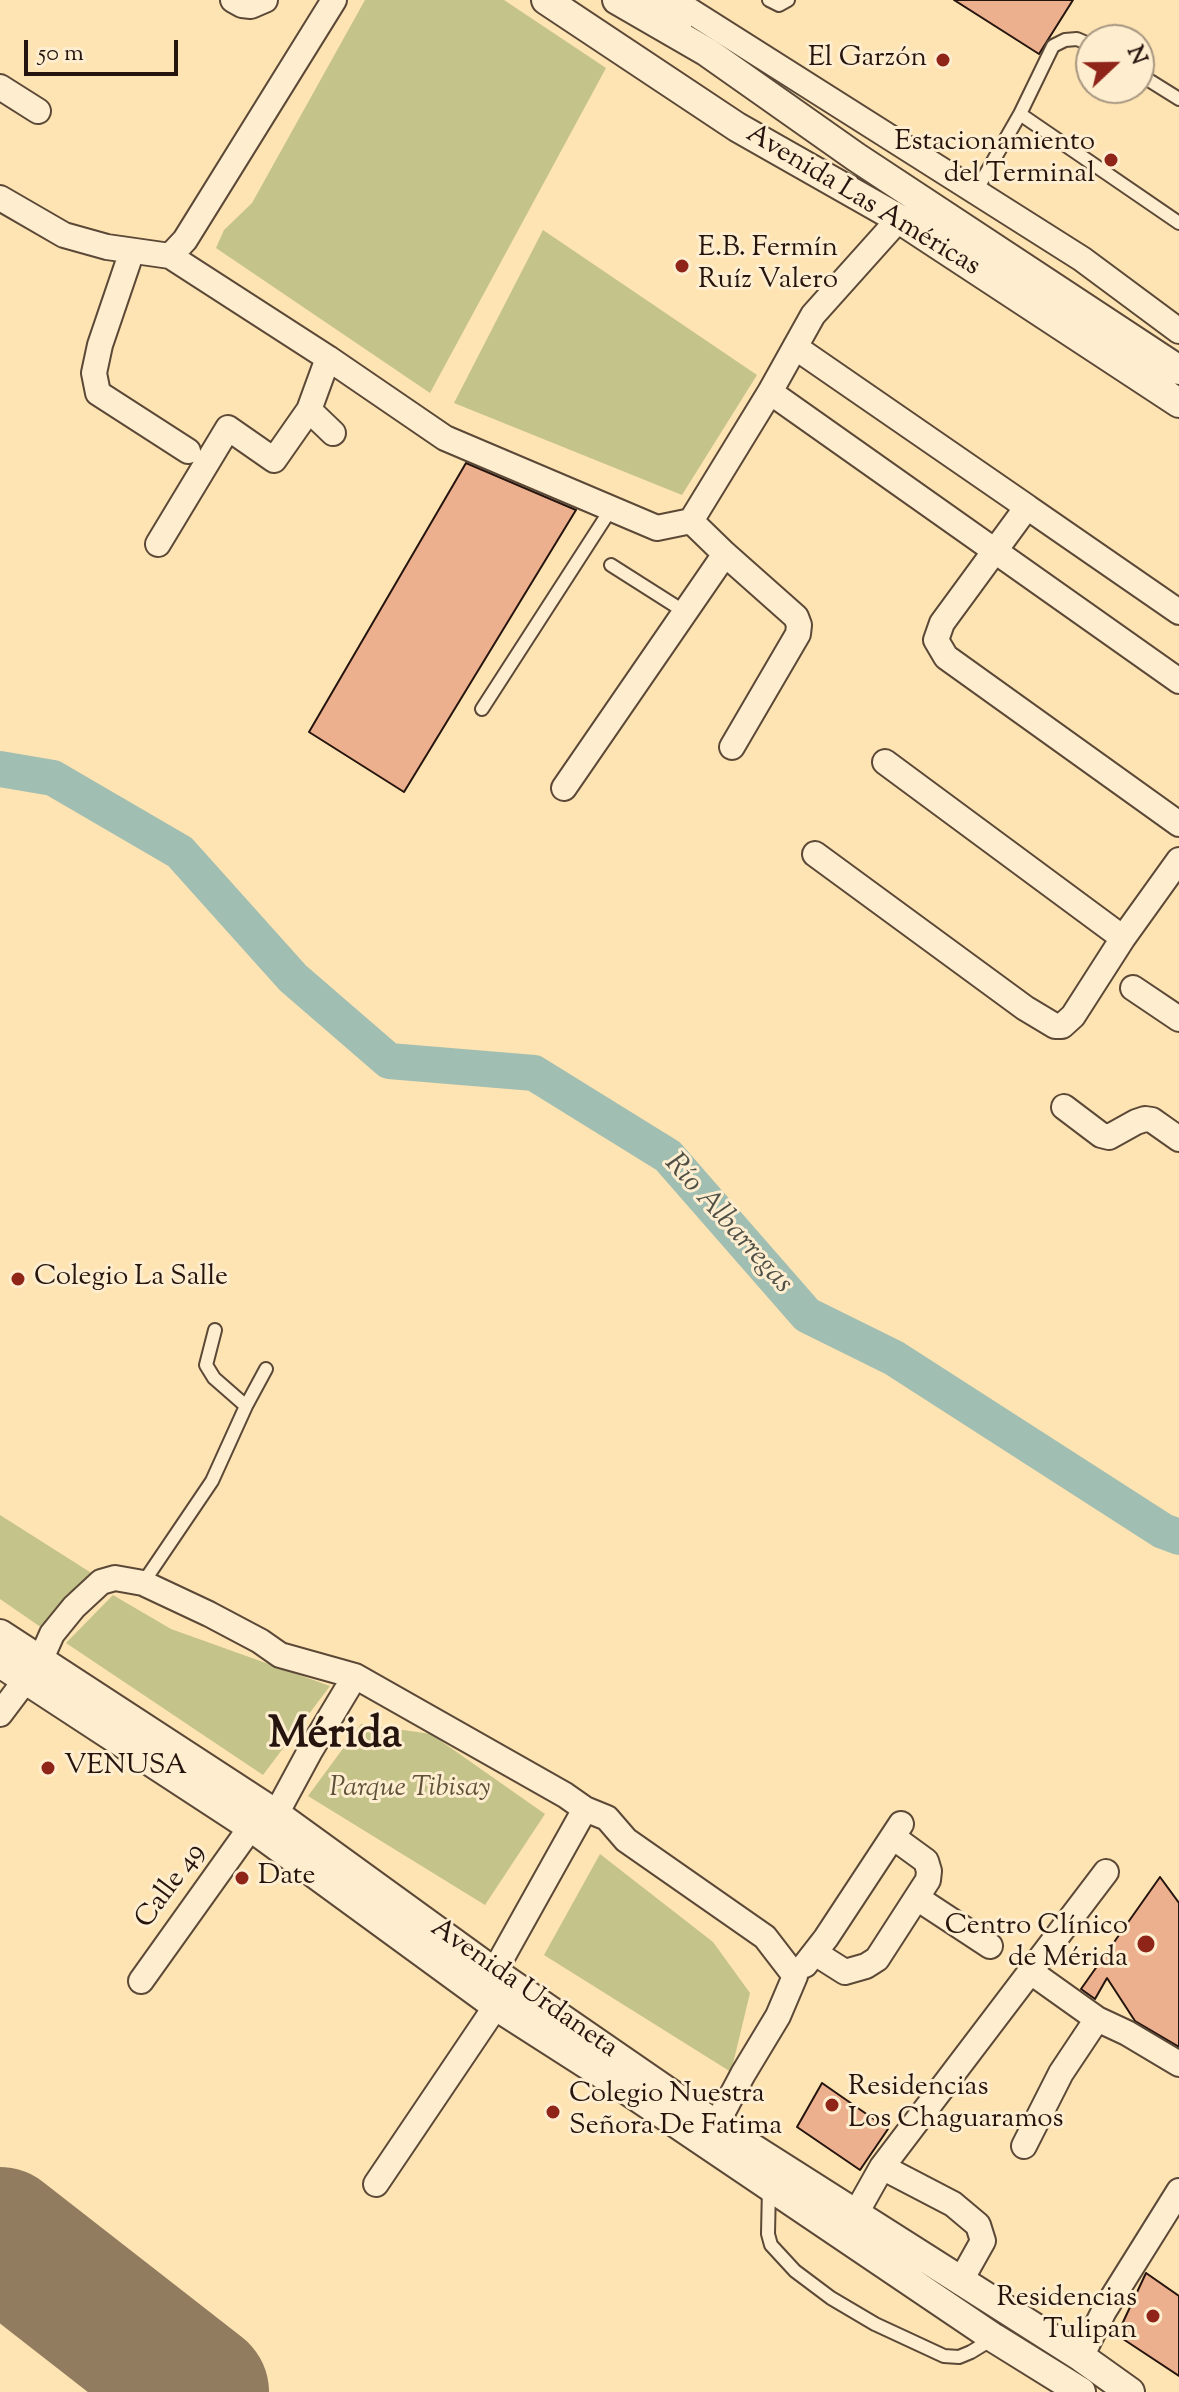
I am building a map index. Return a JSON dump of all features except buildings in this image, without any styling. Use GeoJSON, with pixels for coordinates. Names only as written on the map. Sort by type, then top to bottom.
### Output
{"type":"FeatureCollection","features":[{"type":"Feature","properties":{"kind":"street"},"geometry":{"type":"LineString","coordinates":[[233,0],[251,6],[265,0]]}},
{"type":"Feature","properties":{"kind":"street"},"geometry":{"type":"LineString","coordinates":[[170,256],[185,240],[334,0]]}},
{"type":"Feature","properties":{"kind":"street","name":"Avenida Las Américas"},"geometry":{"type":"LineString","coordinates":[[546,0],[737,127],[899,219],[1179,403]]}},
{"type":"Feature","properties":{"kind":"street","name":"Avenida Las Américas"},"geometry":{"type":"LineString","coordinates":[[617,0],[707,52],[856,157],[1179,370]]}},
{"type":"Feature","properties":{"kind":"street"},"geometry":{"type":"LineString","coordinates":[[651,0],[707,52]]}},
{"type":"Feature","properties":{"kind":"street"},"geometry":{"type":"LineString","coordinates":[[673,0],[1082,259],[1179,331]]}},
{"type":"Feature","properties":{"kind":"street"},"geometry":{"type":"LineString","coordinates":[[0,87],[38,111]]}},
{"type":"Feature","properties":{"kind":"street"},"geometry":{"type":"LineString","coordinates":[[856,157],[930,164]]}},
{"type":"Feature","properties":{"kind":"street"},"geometry":{"type":"LineString","coordinates":[[0,198],[64,235],[132,251],[170,256],[445,438],[657,528],[691,521],[813,315],[899,219]]}},
{"type":"Feature","properties":{"kind":"street"},"geometry":{"type":"LineString","coordinates":[[132,251],[100,345],[94,373],[98,393],[188,451]]}},
{"type":"Feature","properties":{"kind":"street"},"geometry":{"type":"LineString","coordinates":[[795,347],[1179,612]]}},
{"type":"Feature","properties":{"kind":"street"},"geometry":{"type":"LineString","coordinates":[[158,544],[228,428],[274,460],[309,410],[328,358]]}},
{"type":"Feature","properties":{"kind":"street"},"geometry":{"type":"LineString","coordinates":[[770,392],[1179,681]]}},
{"type":"Feature","properties":{"kind":"street"},"geometry":{"type":"LineString","coordinates":[[309,410],[333,433]]}},
{"type":"Feature","properties":{"kind":"street"},"geometry":{"type":"LineString","coordinates":[[1027,507],[942,623],[936,640],[940,649],[946,657],[1179,824]]}},
{"type":"Feature","properties":{"kind":"street"},"geometry":{"type":"LineString","coordinates":[[691,521],[796,617],[799,625],[798,634],[732,747]]}},
{"type":"Feature","properties":{"kind":"street"},"geometry":{"type":"LineString","coordinates":[[564,788],[725,554]]}},
{"type":"Feature","properties":{"kind":"street"},"geometry":{"type":"LineString","coordinates":[[885,762],[1123,938]]}},
{"type":"Feature","properties":{"kind":"street"},"geometry":{"type":"LineString","coordinates":[[815,854],[1025,1008],[1055,1026],[1062,1026],[1073,1016],[1123,938],[1179,860]]}},
{"type":"Feature","properties":{"kind":"street"},"geometry":{"type":"LineString","coordinates":[[1133,988],[1179,1019]]}},
{"type":"Feature","properties":{"kind":"street"},"geometry":{"type":"LineString","coordinates":[[1064,1107],[1101,1135],[1109,1137],[1145,1119],[1152,1120],[1179,1139]]}},
{"type":"Feature","properties":{"kind":"street"},"geometry":{"type":"LineString","coordinates":[[0,1714],[32,1670],[52,1634],[74,1607],[101,1582],[115,1578],[143,1583],[222,1621],[280,1655],[355,1676],[585,1809],[607,1818],[626,1840],[765,1937],[795,1976]]}},
{"type":"Feature","properties":{"kind":"street","name":"Avenida Urdaneta"},"geometry":{"type":"LineString","coordinates":[[0,1634],[32,1670],[496,2006],[624,2088],[994,2338],[1081,2392]]}},
{"type":"Feature","properties":{"kind":"street","name":"Avenida Urdaneta"},"geometry":{"type":"LineString","coordinates":[[0,1663],[32,1670],[276,1814],[494,1972],[716,2125],[1081,2357],[1130,2392]]}},
{"type":"Feature","properties":{"kind":"street"},"geometry":{"type":"LineString","coordinates":[[276,1814],[355,1676]]}},
{"type":"Feature","properties":{"kind":"street"},"geometry":{"type":"LineString","coordinates":[[494,1972],[585,1809]]}},
{"type":"Feature","properties":{"kind":"street","name":"Calle 49"},"geometry":{"type":"LineString","coordinates":[[141,1981],[251,1827]]}},
{"type":"Feature","properties":{"kind":"street"},"geometry":{"type":"LineString","coordinates":[[716,2125],[778,2016],[795,1976],[815,1953],[897,1831],[926,1861],[928,1880],[877,1959],[845,1972],[815,1953]]}},
{"type":"Feature","properties":{"kind":"street"},"geometry":{"type":"LineString","coordinates":[[855,2215],[882,2167],[1106,1872]]}},
{"type":"Feature","properties":{"kind":"street"},"geometry":{"type":"LineString","coordinates":[[917,1898],[990,1946]]}},
{"type":"Feature","properties":{"kind":"street"},"geometry":{"type":"LineString","coordinates":[[1031,1972],[1097,2019],[1179,2064]]}},
{"type":"Feature","properties":{"kind":"street"},"geometry":{"type":"LineString","coordinates":[[376,2184],[496,2006]]}},
{"type":"Feature","properties":{"kind":"street"},"geometry":{"type":"LineString","coordinates":[[1024,2146],[1061,2073],[1097,2019]]}},
{"type":"Feature","properties":{"kind":"street"},"geometry":{"type":"LineString","coordinates":[[882,2167],[953,2204],[978,2225],[983,2241],[960,2282]]}},
{"type":"Feature","properties":{"kind":"street"},"geometry":{"type":"LineString","coordinates":[[1081,2357],[1104,2311],[1179,2191]]}},
{"type":"Feature","properties":{"kind":"lane"},"geometry":{"type":"LineString","coordinates":[[769,0],[779,5],[788,0]]}},
{"type":"Feature","properties":{"kind":"lane"},"geometry":{"type":"LineString","coordinates":[[976,191],[1020,114],[1053,46],[1075,39]]}},
{"type":"Feature","properties":{"kind":"lane"},"geometry":{"type":"LineString","coordinates":[[1155,84],[1179,99]]}},
{"type":"Feature","properties":{"kind":"lane"},"geometry":{"type":"LineString","coordinates":[[1020,114],[1179,223]]}},
{"type":"Feature","properties":{"kind":"lane"},"geometry":{"type":"LineString","coordinates":[[482,709],[611,509]]}},
{"type":"Feature","properties":{"kind":"lane"},"geometry":{"type":"LineString","coordinates":[[611,565],[685,612]]}},
{"type":"Feature","properties":{"kind":"lane"},"geometry":{"type":"LineString","coordinates":[[215,1330],[206,1365],[214,1378],[246,1406]]}},
{"type":"Feature","properties":{"kind":"lane"},"geometry":{"type":"LineString","coordinates":[[143,1583],[212,1481],[266,1369]]}},
{"type":"Feature","properties":{"kind":"lane"},"geometry":{"type":"LineString","coordinates":[[769,2186],[768,2234],[771,2245],[795,2271],[831,2298],[875,2324],[944,2356],[959,2357],[994,2338]]}},
{"type":"Feature","properties":{"kind":"green space"},"geometry":{"type":"Polygon","coordinates":[[[365,0],[504,0],[606,68],[430,393],[216,248],[224,230],[252,203],[365,0]]]}},
{"type":"Feature","properties":{"kind":"green space"},"geometry":{"type":"Polygon","coordinates":[[[543,230],[757,375],[682,495],[454,403],[543,230]]]}},
{"type":"Feature","properties":{"kind":"green space"},"geometry":{"type":"Polygon","coordinates":[[[0,1515],[93,1574],[66,1595],[42,1628],[0,1599],[0,1515]]]}},
{"type":"Feature","properties":{"kind":"green space","name":"Parque Tibisay"},"geometry":{"type":"Polygon","coordinates":[[[113,1595],[171,1629],[330,1686],[263,1775],[66,1643],[113,1595]]]}},
{"type":"Feature","properties":{"kind":"green space","name":"Parque Tibisay"},"geometry":{"type":"Polygon","coordinates":[[[361,1724],[431,1734],[545,1814],[485,1905],[308,1796],[361,1724]]]}},
{"type":"Feature","properties":{"kind":"green space"},"geometry":{"type":"Polygon","coordinates":[[[600,1854],[713,1942],[750,1993],[731,2072],[544,1955],[600,1854]]]}},
{"type":"Feature","properties":{"kind":"waterway","name":"Río Albarregas"},"geometry":{"type":"LineString","coordinates":[[0,769],[53,778],[180,852],[293,978],[389,1061],[534,1073],[668,1156],[807,1315],[894,1358],[1163,1531],[1179,1537]]}},
{"type":"Feature","properties":{"kind":"runway"},"geometry":{"type":"LineString","coordinates":[[0,2236],[200,2392]]}},
{"type":"Feature","properties":{"kind":"place","name":"El Garzón"},"geometry":{"type":"Point","coordinates":[943,60]}},
{"type":"Feature","properties":{"kind":"place","name":"Estacionamiento del Terminal"},"geometry":{"type":"Point","coordinates":[1111,160]}},
{"type":"Feature","properties":{"kind":"place","name":"E.B. Fermín Ruíz Valero"},"geometry":{"type":"Point","coordinates":[682,266]}},
{"type":"Feature","properties":{"kind":"place","name":"Colegio La Salle"},"geometry":{"type":"Point","coordinates":[18,1279]}},
{"type":"Feature","properties":{"kind":"place","name":"VENUSA"},"geometry":{"type":"Point","coordinates":[48,1768]}},
{"type":"Feature","properties":{"kind":"place","name":"Date"},"geometry":{"type":"Point","coordinates":[242,1878]}},
{"type":"Feature","properties":{"kind":"place","name":"Centro Clínico de Mérida"},"geometry":{"type":"Point","coordinates":[1146,1944]}},
{"type":"Feature","properties":{"kind":"place","name":"Residencias Los Chaguaramos"},"geometry":{"type":"Point","coordinates":[832,2105]}},
{"type":"Feature","properties":{"kind":"place","name":"Colegio Nuestra Señora De Fatima"},"geometry":{"type":"Point","coordinates":[553,2112]}},
{"type":"Feature","properties":{"kind":"place","name":"Residencias Tulipan"},"geometry":{"type":"Point","coordinates":[1153,2316]}},
{"type":"Feature","properties":{"kind":"district","name":"Mérida"},"geometry":{"type":"Point","coordinates":[335,1739]}}]}
